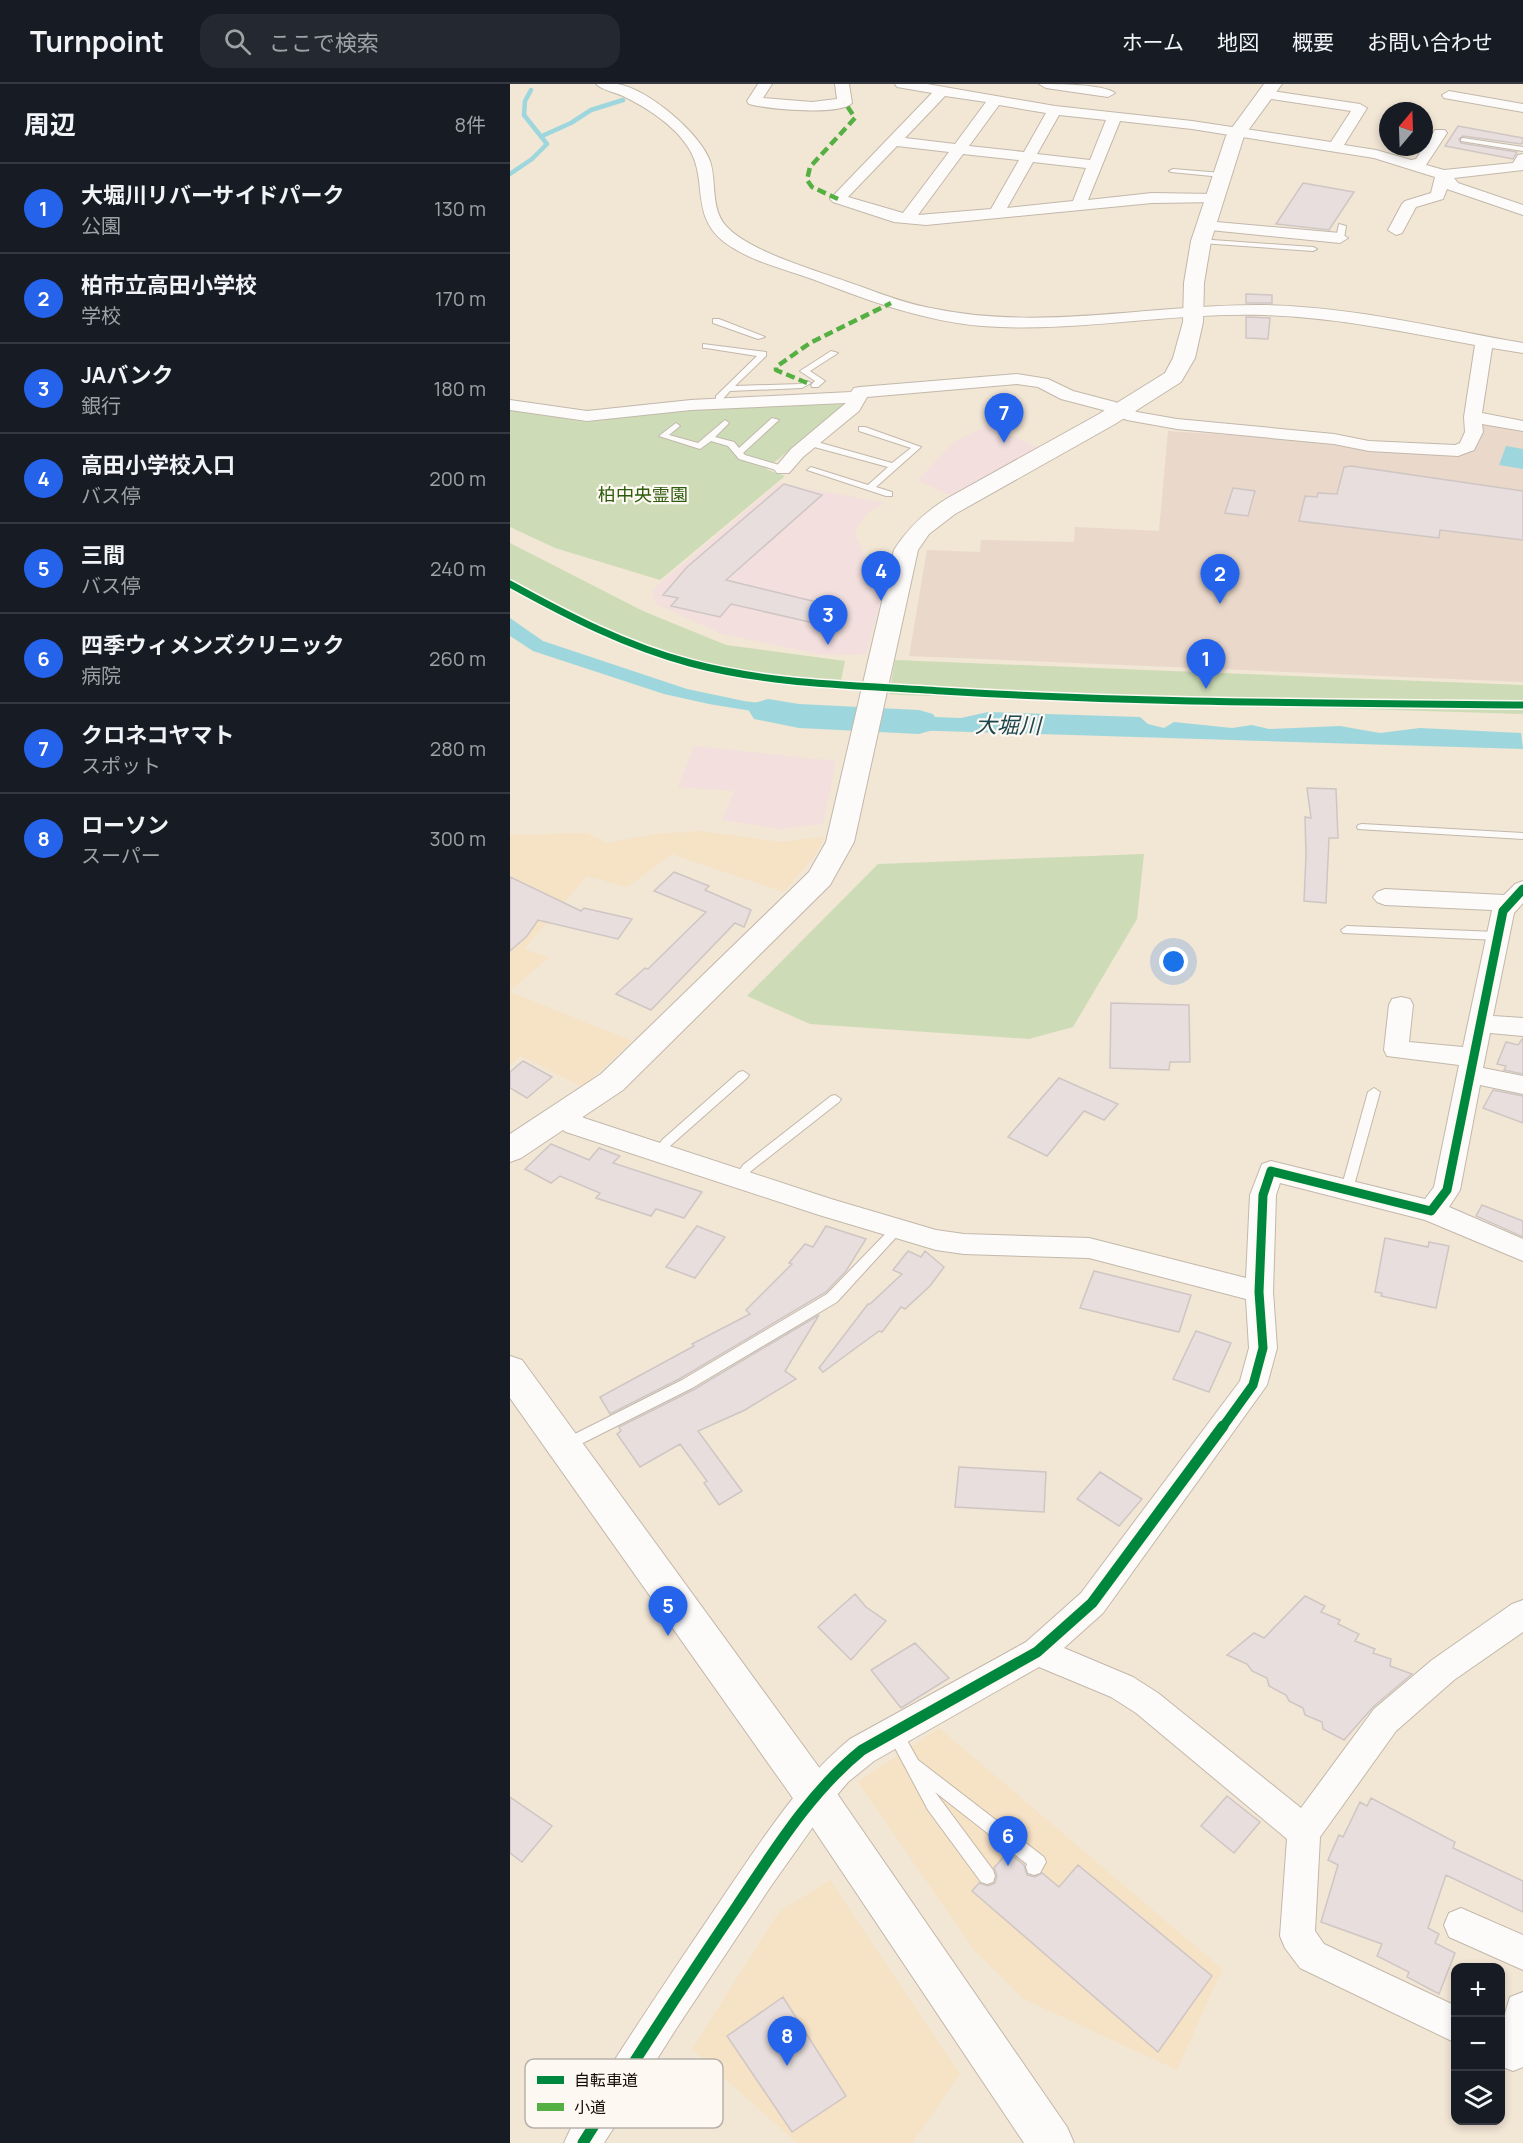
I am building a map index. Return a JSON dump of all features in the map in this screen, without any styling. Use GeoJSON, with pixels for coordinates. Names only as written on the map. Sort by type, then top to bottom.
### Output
{"type":"FeatureCollection","features":[{"type":"Feature","properties":{"kind":"street"},"geometry":{"type":"LineString","coordinates":[[603,84],[631,88],[636,96],[670,122],[698,150],[703,162],[708,210],[714,221],[730,238],[758,253],[891,303],[970,319],[1032,322],[1064,322],[1194,311],[1304,312],[1523,348]]}},
{"type":"Feature","properties":{"kind":"street"},"geometry":{"type":"LineString","coordinates":[[765,84],[754,101],[812,106],[845,103],[842,84]]}},
{"type":"Feature","properties":{"kind":"street"},"geometry":{"type":"LineString","coordinates":[[902,84],[954,90],[995,100],[1055,110],[1238,132],[1335,147],[1376,154],[1443,175],[1519,167],[1523,158]]}},
{"type":"Feature","properties":{"kind":"street"},"geometry":{"type":"LineString","coordinates":[[1046,84],[1111,88]]}},
{"type":"Feature","properties":{"kind":"street"},"geometry":{"type":"LineString","coordinates":[[1093,114],[1111,88]]}},
{"type":"Feature","properties":{"kind":"street"},"geometry":{"type":"LineString","coordinates":[[510,1150],[604,1087],[628,1067],[820,878],[840,842],[906,550],[914,535],[930,519],[954,504],[1121,411],[1173,377],[1184,358],[1194,311],[1194,283],[1203,234],[1222,175],[1238,132],[1269,89],[1360,108],[1335,147]]}},
{"type":"Feature","properties":{"kind":"street"},"geometry":{"type":"LineString","coordinates":[[954,90],[893,141],[838,199],[862,208],[907,219],[926,220],[1152,198],[1214,199]]}},
{"type":"Feature","properties":{"kind":"street"},"geometry":{"type":"LineString","coordinates":[[1449,95],[1523,108]]}},
{"type":"Feature","properties":{"kind":"street"},"geometry":{"type":"LineString","coordinates":[[907,219],[995,100]]}},
{"type":"Feature","properties":{"kind":"street"},"geometry":{"type":"LineString","coordinates":[[995,215],[1055,110]]}},
{"type":"Feature","properties":{"kind":"street"},"geometry":{"type":"LineString","coordinates":[[1081,206],[1079,204],[1115,116]]}},
{"type":"Feature","properties":{"kind":"street"},"geometry":{"type":"LineString","coordinates":[[1410,165],[1421,162],[1440,133]]}},
{"type":"Feature","properties":{"kind":"street"},"geometry":{"type":"LineString","coordinates":[[893,141],[1095,165]]}},
{"type":"Feature","properties":{"kind":"street"},"geometry":{"type":"LineString","coordinates":[[1389,159],[1394,156]]}},
{"type":"Feature","properties":{"kind":"street"},"geometry":{"type":"LineString","coordinates":[[1443,175],[1453,186],[1523,210]]}},
{"type":"Feature","properties":{"kind":"street"},"geometry":{"type":"LineString","coordinates":[[1396,230],[1410,204],[1438,196],[1443,175]]}},
{"type":"Feature","properties":{"kind":"street"},"geometry":{"type":"LineString","coordinates":[[1203,234],[1341,232]]}},
{"type":"Feature","properties":{"kind":"street"},"geometry":{"type":"LineString","coordinates":[[783,469],[797,453],[853,407],[860,392],[1017,380],[1042,383],[1067,395],[1133,416],[1177,424],[1334,439],[1369,446],[1458,451],[1468,446],[1474,432],[1473,417],[1484,342]]}},
{"type":"Feature","properties":{"kind":"street"},"geometry":{"type":"LineString","coordinates":[[811,384],[857,397]]}},
{"type":"Feature","properties":{"kind":"street"},"geometry":{"type":"LineString","coordinates":[[510,405],[587,416],[691,405],[857,397]]}},
{"type":"Feature","properties":{"kind":"street"},"geometry":{"type":"LineString","coordinates":[[1473,417],[1523,426]]}},
{"type":"Feature","properties":{"kind":"street"},"geometry":{"type":"LineString","coordinates":[[1385,897],[1515,896]]}},
{"type":"Feature","properties":{"kind":"street"},"geometry":{"type":"LineString","coordinates":[[1431,1211],[1448,1190],[1497,936],[1503,911],[1515,896]]}},
{"type":"Feature","properties":{"kind":"street"},"geometry":{"type":"LineString","coordinates":[[1401,1005],[1396,1050],[1456,1056],[1471,1065],[1523,1085]]}},
{"type":"Feature","properties":{"kind":"street"},"geometry":{"type":"LineString","coordinates":[[1481,1024],[1523,1027]]}},
{"type":"Feature","properties":{"kind":"street"},"geometry":{"type":"LineString","coordinates":[[562,1116],[575,1125],[896,1230],[964,1244],[1089,1248],[1259,1292]]}},
{"type":"Feature","properties":{"kind":"street"},"geometry":{"type":"LineString","coordinates":[[636,2059],[670,2006],[815,1796],[836,1771],[862,1750],[1037,1652],[1092,1603],[1253,1385],[1263,1348],[1259,1292],[1263,1195],[1271,1171],[1431,1211],[1523,1251]]}},
{"type":"Feature","properties":{"kind":"street"},"geometry":{"type":"LineString","coordinates":[[510,1370],[815,1796],[1051,2143]]}},
{"type":"Feature","properties":{"kind":"street"},"geometry":{"type":"LineString","coordinates":[[1451,2023],[1312,1956],[1297,1936],[1304,1832],[1385,1720],[1443,1670],[1523,1614]]}},
{"type":"Feature","properties":{"kind":"street"},"geometry":{"type":"LineString","coordinates":[[1037,1652],[1122,1687],[1147,1704],[1304,1832]]}},
{"type":"Feature","properties":{"kind":"street"},"geometry":{"type":"LineString","coordinates":[[1461,1925],[1523,1953]]}},
{"type":"Feature","properties":{"kind":"street"},"geometry":{"type":"LineString","coordinates":[[1512,2052],[1523,2010]]}},
{"type":"Feature","properties":{"kind":"street"},"geometry":{"type":"LineString","coordinates":[[583,2143],[593,2128]]}},
{"type":"Feature","properties":{"kind":"lane"},"geometry":{"type":"LineString","coordinates":[[1463,140],[1523,150]]}},
{"type":"Feature","properties":{"kind":"lane"},"geometry":{"type":"LineString","coordinates":[[1173,171],[1222,175]]}},
{"type":"Feature","properties":{"kind":"lane"},"geometry":{"type":"LineString","coordinates":[[1203,234],[1313,249]]}},
{"type":"Feature","properties":{"kind":"lane"},"geometry":{"type":"LineString","coordinates":[[716,321],[761,337]]}},
{"type":"Feature","properties":{"kind":"lane"},"geometry":{"type":"LineString","coordinates":[[730,348],[744,332]]}},
{"type":"Feature","properties":{"kind":"lane"},"geometry":{"type":"LineString","coordinates":[[706,346],[763,354],[719,398]]}},
{"type":"Feature","properties":{"kind":"lane"},"geometry":{"type":"LineString","coordinates":[[730,389],[802,386],[821,381],[804,370],[834,353]]}},
{"type":"Feature","properties":{"kind":"lane"},"geometry":{"type":"LineString","coordinates":[[739,452],[775,420]]}},
{"type":"Feature","properties":{"kind":"lane"},"geometry":{"type":"LineString","coordinates":[[676,426],[663,436],[700,446],[725,423]]}},
{"type":"Feature","properties":{"kind":"lane"},"geometry":{"type":"LineString","coordinates":[[862,429],[917,447],[871,487]]}},
{"type":"Feature","properties":{"kind":"lane"},"geometry":{"type":"LineString","coordinates":[[709,438],[731,444],[742,457],[783,469]]}},
{"type":"Feature","properties":{"kind":"lane"},"geometry":{"type":"LineString","coordinates":[[810,443],[894,466]]}},
{"type":"Feature","properties":{"kind":"lane"},"geometry":{"type":"LineString","coordinates":[[811,471],[889,494]]}},
{"type":"Feature","properties":{"kind":"lane"},"geometry":{"type":"LineString","coordinates":[[1362,827],[1523,836]]}},
{"type":"Feature","properties":{"kind":"lane"},"geometry":{"type":"LineString","coordinates":[[1347,930],[1497,936]]}},
{"type":"Feature","properties":{"kind":"lane"},"geometry":{"type":"LineString","coordinates":[[660,1152],[666,1143],[743,1075]]}},
{"type":"Feature","properties":{"kind":"lane"},"geometry":{"type":"LineString","coordinates":[[1347,1189],[1374,1092]]}},
{"type":"Feature","properties":{"kind":"lane"},"geometry":{"type":"LineString","coordinates":[[740,1178],[747,1168],[835,1099]]}},
{"type":"Feature","properties":{"kind":"lane"},"geometry":{"type":"LineString","coordinates":[[565,1445],[687,1384],[832,1298],[896,1230]]}},
{"type":"Feature","properties":{"kind":"lane"},"geometry":{"type":"LineString","coordinates":[[895,1733],[934,1805],[987,1876]]}},
{"type":"Feature","properties":{"kind":"lane"},"geometry":{"type":"LineString","coordinates":[[913,1765],[1038,1862],[1034,1867]]}},
{"type":"Feature","properties":{"kind":"shaded area"},"geometry":{"type":"Polygon","coordinates":[[[1490,423],[1523,429],[1523,682],[909,656],[927,550],[980,552],[981,540],[1074,542],[1075,527],[1159,531],[1168,431],[1330,442],[1365,450],[1456,455],[1481,424],[1490,423]]]}},
{"type":"Feature","properties":{"kind":"shaded area"},"geometry":{"type":"Polygon","coordinates":[[[989,424],[1042,450],[956,498],[918,480],[953,443],[989,424]]]}},
{"type":"Feature","properties":{"kind":"shaded area"},"geometry":{"type":"Polygon","coordinates":[[[779,483],[885,503],[869,512],[855,533],[865,559],[881,560],[897,555],[887,582],[880,574],[862,576],[882,594],[866,654],[825,655],[722,634],[656,604],[652,591],[660,583],[779,483]]]}},
{"type":"Feature","properties":{"kind":"shaded area"},"geometry":{"type":"Polygon","coordinates":[[[694,746],[836,761],[823,824],[780,829],[722,820],[734,791],[678,787],[694,746]]]}},
{"type":"Feature","properties":{"kind":"shaded area"},"geometry":{"type":"Polygon","coordinates":[[[700,831],[780,842],[824,837],[816,854],[784,892],[672,854],[627,887],[587,876],[524,949],[549,957],[510,991],[510,835],[587,833],[606,843],[656,834],[700,831]]]}},
{"type":"Feature","properties":{"kind":"shaded area"},"geometry":{"type":"Polygon","coordinates":[[[510,992],[632,1041],[583,1087],[521,1056],[510,1065],[510,992]]]}},
{"type":"Feature","properties":{"kind":"shaded area"},"geometry":{"type":"Polygon","coordinates":[[[939,1728],[1222,1969],[1177,2070],[1024,1999],[974,1950],[858,1782],[939,1728]]]}},
{"type":"Feature","properties":{"kind":"shaded area"},"geometry":{"type":"Polygon","coordinates":[[[830,1880],[960,2074],[912,2143],[797,2143],[723,2077],[723,2059],[703,2059],[692,2049],[779,1912],[830,1880]]]}},
{"type":"Feature","properties":{"kind":"green space","name":"柏中央霊園"},"geometry":{"type":"Polygon","coordinates":[[[842,404],[845,406],[766,469],[785,476],[660,580],[555,548],[510,527],[510,410],[587,422],[695,408],[842,404]]]}},
{"type":"Feature","properties":{"kind":"green space"},"geometry":{"type":"Polygon","coordinates":[[[510,543],[643,611],[726,645],[845,661],[839,690],[774,684],[720,673],[627,645],[597,633],[510,589],[510,543]]]}},
{"type":"Feature","properties":{"kind":"green space"},"geometry":{"type":"Polygon","coordinates":[[[895,660],[1523,685],[1523,714],[889,694],[895,660]]]}},
{"type":"Feature","properties":{"kind":"green space"},"geometry":{"type":"Polygon","coordinates":[[[1144,854],[1137,919],[1073,1027],[1029,1039],[810,1024],[747,996],[878,864],[1144,854]]]}},
{"type":"Feature","properties":{"kind":"water"},"geometry":{"type":"Polygon","coordinates":[[[1506,446],[1523,449],[1523,469],[1499,465],[1506,446]]]}},
{"type":"Feature","properties":{"kind":"water"},"geometry":{"type":"Polygon","coordinates":[[[510,618],[543,641],[687,689],[744,701],[833,712],[830,724],[709,704],[664,694],[533,651],[510,636],[510,618]]]}},
{"type":"Feature","properties":{"kind":"water"},"geometry":{"type":"Polygon","coordinates":[[[988,712],[1140,717],[1148,724],[1164,728],[1174,722],[1232,728],[1252,725],[1269,729],[1340,726],[1380,733],[1420,728],[1521,733],[1523,749],[875,729],[879,715],[961,718],[988,712]]]}},
{"type":"Feature","properties":{"kind":"building"},"geometry":{"type":"Polygon","coordinates":[[[1458,126],[1523,138],[1523,142],[1521,144],[1463,136],[1459,139],[1461,143],[1517,152],[1513,159],[1445,146],[1458,126]]]}},
{"type":"Feature","properties":{"kind":"building"},"geometry":{"type":"Polygon","coordinates":[[[1303,183],[1354,192],[1329,230],[1276,224],[1303,183]]]}},
{"type":"Feature","properties":{"kind":"building"},"geometry":{"type":"Polygon","coordinates":[[[1246,294],[1272,295],[1272,303],[1246,303],[1246,294]]]}},
{"type":"Feature","properties":{"kind":"building"},"geometry":{"type":"Polygon","coordinates":[[[1246,317],[1270,318],[1268,339],[1246,338],[1246,317]]]}},
{"type":"Feature","properties":{"kind":"building"},"geometry":{"type":"Polygon","coordinates":[[[1351,466],[1523,491],[1523,540],[1440,530],[1439,538],[1299,521],[1305,496],[1317,497],[1318,493],[1337,494],[1344,467],[1351,466]]]}},
{"type":"Feature","properties":{"kind":"building"},"geometry":{"type":"Polygon","coordinates":[[[784,484],[822,495],[726,580],[833,606],[818,624],[731,604],[720,617],[671,606],[678,598],[663,595],[687,567],[784,484]]]}},
{"type":"Feature","properties":{"kind":"building"},"geometry":{"type":"Polygon","coordinates":[[[1233,488],[1255,491],[1248,516],[1225,513],[1233,488]]]}},
{"type":"Feature","properties":{"kind":"building"},"geometry":{"type":"Polygon","coordinates":[[[1307,788],[1336,789],[1338,838],[1329,838],[1326,903],[1304,901],[1305,817],[1311,818],[1307,788]]]}},
{"type":"Feature","properties":{"kind":"building"},"geometry":{"type":"Polygon","coordinates":[[[674,872],[709,886],[705,890],[751,910],[744,927],[735,923],[651,1010],[616,994],[645,968],[648,969],[706,912],[654,891],[674,872]]]}},
{"type":"Feature","properties":{"kind":"building"},"geometry":{"type":"Polygon","coordinates":[[[510,877],[581,911],[584,908],[632,919],[618,939],[538,920],[527,936],[510,951],[510,877]]]}},
{"type":"Feature","properties":{"kind":"building"},"geometry":{"type":"Polygon","coordinates":[[[1111,1003],[1189,1005],[1190,1062],[1170,1062],[1169,1070],[1110,1068],[1111,1003]]]}},
{"type":"Feature","properties":{"kind":"building"},"geometry":{"type":"Polygon","coordinates":[[[1523,1038],[1523,1074],[1504,1070],[1506,1066],[1497,1064],[1506,1042],[1518,1045],[1523,1038]]]}},
{"type":"Feature","properties":{"kind":"building"},"geometry":{"type":"Polygon","coordinates":[[[523,1061],[552,1077],[527,1098],[510,1088],[510,1072],[523,1061]]]}},
{"type":"Feature","properties":{"kind":"building"},"geometry":{"type":"Polygon","coordinates":[[[1059,1078],[1118,1104],[1104,1120],[1084,1111],[1047,1156],[1008,1137],[1059,1078]]]}},
{"type":"Feature","properties":{"kind":"building"},"geometry":{"type":"Polygon","coordinates":[[[1493,1090],[1523,1096],[1523,1123],[1483,1108],[1493,1090]]]}},
{"type":"Feature","properties":{"kind":"building"},"geometry":{"type":"Polygon","coordinates":[[[551,1144],[589,1160],[599,1148],[620,1156],[613,1163],[702,1192],[684,1218],[656,1209],[651,1216],[596,1198],[600,1193],[560,1176],[551,1183],[525,1169],[551,1144]]]}},
{"type":"Feature","properties":{"kind":"building"},"geometry":{"type":"Polygon","coordinates":[[[1482,1205],[1523,1221],[1523,1237],[1476,1216],[1482,1205]]]}},
{"type":"Feature","properties":{"kind":"building"},"geometry":{"type":"Polygon","coordinates":[[[697,1226],[725,1237],[695,1278],[666,1267],[697,1226]]]}},
{"type":"Feature","properties":{"kind":"building"},"geometry":{"type":"Polygon","coordinates":[[[826,1226],[866,1239],[846,1271],[826,1292],[681,1378],[610,1414],[600,1397],[694,1346],[692,1344],[750,1314],[746,1310],[792,1264],[789,1263],[805,1244],[813,1247],[826,1226]]]}},
{"type":"Feature","properties":{"kind":"building"},"geometry":{"type":"Polygon","coordinates":[[[1385,1238],[1428,1247],[1429,1242],[1449,1246],[1436,1308],[1381,1296],[1382,1293],[1375,1292],[1385,1238]]]}},
{"type":"Feature","properties":{"kind":"building"},"geometry":{"type":"Polygon","coordinates":[[[908,1251],[921,1257],[925,1251],[944,1267],[930,1286],[905,1309],[901,1307],[882,1332],[879,1331],[823,1372],[819,1368],[868,1304],[902,1274],[893,1270],[908,1251]]]}},
{"type":"Feature","properties":{"kind":"building"},"geometry":{"type":"Polygon","coordinates":[[[1094,1271],[1191,1295],[1179,1332],[1080,1308],[1094,1271]]]}},
{"type":"Feature","properties":{"kind":"building"},"geometry":{"type":"Polygon","coordinates":[[[819,1315],[785,1371],[796,1379],[745,1410],[698,1431],[742,1491],[719,1505],[704,1483],[707,1481],[680,1444],[640,1467],[617,1434],[621,1431],[619,1427],[693,1390],[819,1315]]]}},
{"type":"Feature","properties":{"kind":"building"},"geometry":{"type":"Polygon","coordinates":[[[1196,1331],[1231,1343],[1209,1392],[1173,1379],[1196,1331]]]}},
{"type":"Feature","properties":{"kind":"building"},"geometry":{"type":"Polygon","coordinates":[[[959,1467],[1046,1472],[1044,1512],[955,1507],[959,1467]]]}},
{"type":"Feature","properties":{"kind":"building"},"geometry":{"type":"Polygon","coordinates":[[[1100,1472],[1142,1499],[1119,1526],[1077,1499],[1100,1472]]]}},
{"type":"Feature","properties":{"kind":"building"},"geometry":{"type":"Polygon","coordinates":[[[855,1594],[866,1607],[886,1621],[851,1660],[818,1627],[855,1594]]]}},
{"type":"Feature","properties":{"kind":"building"},"geometry":{"type":"Polygon","coordinates":[[[1305,1596],[1325,1606],[1321,1612],[1340,1620],[1338,1624],[1359,1634],[1355,1641],[1375,1649],[1373,1653],[1391,1659],[1390,1666],[1412,1674],[1373,1707],[1344,1740],[1323,1729],[1322,1722],[1305,1715],[1303,1708],[1269,1686],[1267,1678],[1252,1671],[1247,1664],[1227,1655],[1254,1633],[1264,1638],[1305,1596]]]}},
{"type":"Feature","properties":{"kind":"building"},"geometry":{"type":"Polygon","coordinates":[[[915,1643],[949,1678],[901,1708],[871,1670],[915,1643]]]}},
{"type":"Feature","properties":{"kind":"building"},"geometry":{"type":"Polygon","coordinates":[[[1227,1796],[1260,1822],[1234,1853],[1201,1826],[1227,1796]]]}},
{"type":"Feature","properties":{"kind":"building"},"geometry":{"type":"Polygon","coordinates":[[[510,1797],[552,1826],[522,1862],[510,1853],[510,1797]]]}},
{"type":"Feature","properties":{"kind":"building"},"geometry":{"type":"Polygon","coordinates":[[[1371,1798],[1455,1842],[1453,1848],[1523,1881],[1523,1912],[1446,1875],[1428,1928],[1439,1934],[1435,1943],[1455,1953],[1439,1994],[1407,1977],[1409,1972],[1377,1956],[1382,1944],[1321,1922],[1338,1865],[1328,1860],[1339,1835],[1343,1837],[1360,1802],[1367,1806],[1371,1798]]]}},
{"type":"Feature","properties":{"kind":"building"},"geometry":{"type":"Polygon","coordinates":[[[1008,1852],[1024,1865],[1027,1875],[1035,1877],[1042,1873],[1059,1887],[1078,1865],[1212,1976],[1158,2052],[972,1891],[979,1883],[988,1886],[995,1883],[997,1875],[994,1868],[1008,1852]]]}},
{"type":"Feature","properties":{"kind":"building"},"geometry":{"type":"Polygon","coordinates":[[[783,1997],[846,2096],[792,2132],[727,2036],[783,1997]]]}},
{"type":"Feature","properties":{"kind":"waterway"},"geometry":{"type":"LineString","coordinates":[[510,174],[532,159],[547,144],[524,115],[525,101],[531,90]]}},
{"type":"Feature","properties":{"kind":"waterway"},"geometry":{"type":"LineString","coordinates":[[542,136],[571,123],[591,110],[623,100]]}},
{"type":"Feature","properties":{"kind":"waterway","name":"大堀川"},"geometry":{"type":"LineString","coordinates":[[768,711],[799,716],[919,722]]}},
{"type":"Feature","properties":{"kind":"marked path"},"geometry":{"type":"LineString","coordinates":[[838,199],[812,187],[807,180],[810,167],[855,118],[845,103]]}},
{"type":"Feature","properties":{"kind":"marked path"},"geometry":{"type":"LineString","coordinates":[[807,383],[776,370],[776,367],[810,343],[891,303]]}},
{"type":"Feature","properties":{"kind":"cycle path"},"geometry":{"type":"LineString","coordinates":[[510,584],[575,619],[643,648],[704,667],[778,680],[1068,698],[1523,705]]}},
{"type":"Feature","properties":{"kind":"cycle path"},"geometry":{"type":"LineString","coordinates":[[636,2059],[759,1874],[815,1796],[836,1771],[862,1750],[1037,1652],[1092,1603],[1253,1385],[1263,1348],[1259,1292],[1263,1195],[1271,1171],[1431,1211],[1447,1190],[1503,911],[1523,889]]}},
{"type":"Feature","properties":{"kind":"cycle path"},"geometry":{"type":"LineString","coordinates":[[583,2143],[592,2128]]}},
{"type":"Feature","properties":{"kind":"place","name":"クロネコヤマト"},"geometry":{"type":"Point","coordinates":[1004,443]}},
{"type":"Feature","properties":{"kind":"place","name":"高田小学校入口"},"geometry":{"type":"Point","coordinates":[881,601]}},
{"type":"Feature","properties":{"kind":"place","name":"柏市立高田小学校"},"geometry":{"type":"Point","coordinates":[1220,604]}},
{"type":"Feature","properties":{"kind":"place","name":"JAバンク"},"geometry":{"type":"Point","coordinates":[828,645]}},
{"type":"Feature","properties":{"kind":"place","name":"大堀川リバーサイドパーク"},"geometry":{"type":"Point","coordinates":[1206,689]}},
{"type":"Feature","properties":{"kind":"place","name":"三間"},"geometry":{"type":"Point","coordinates":[668,1636]}},
{"type":"Feature","properties":{"kind":"place","name":"四季ウィメンズクリニック"},"geometry":{"type":"Point","coordinates":[1008,1866]}},
{"type":"Feature","properties":{"kind":"place","name":"ローソン"},"geometry":{"type":"Point","coordinates":[787,2066]}}]}
